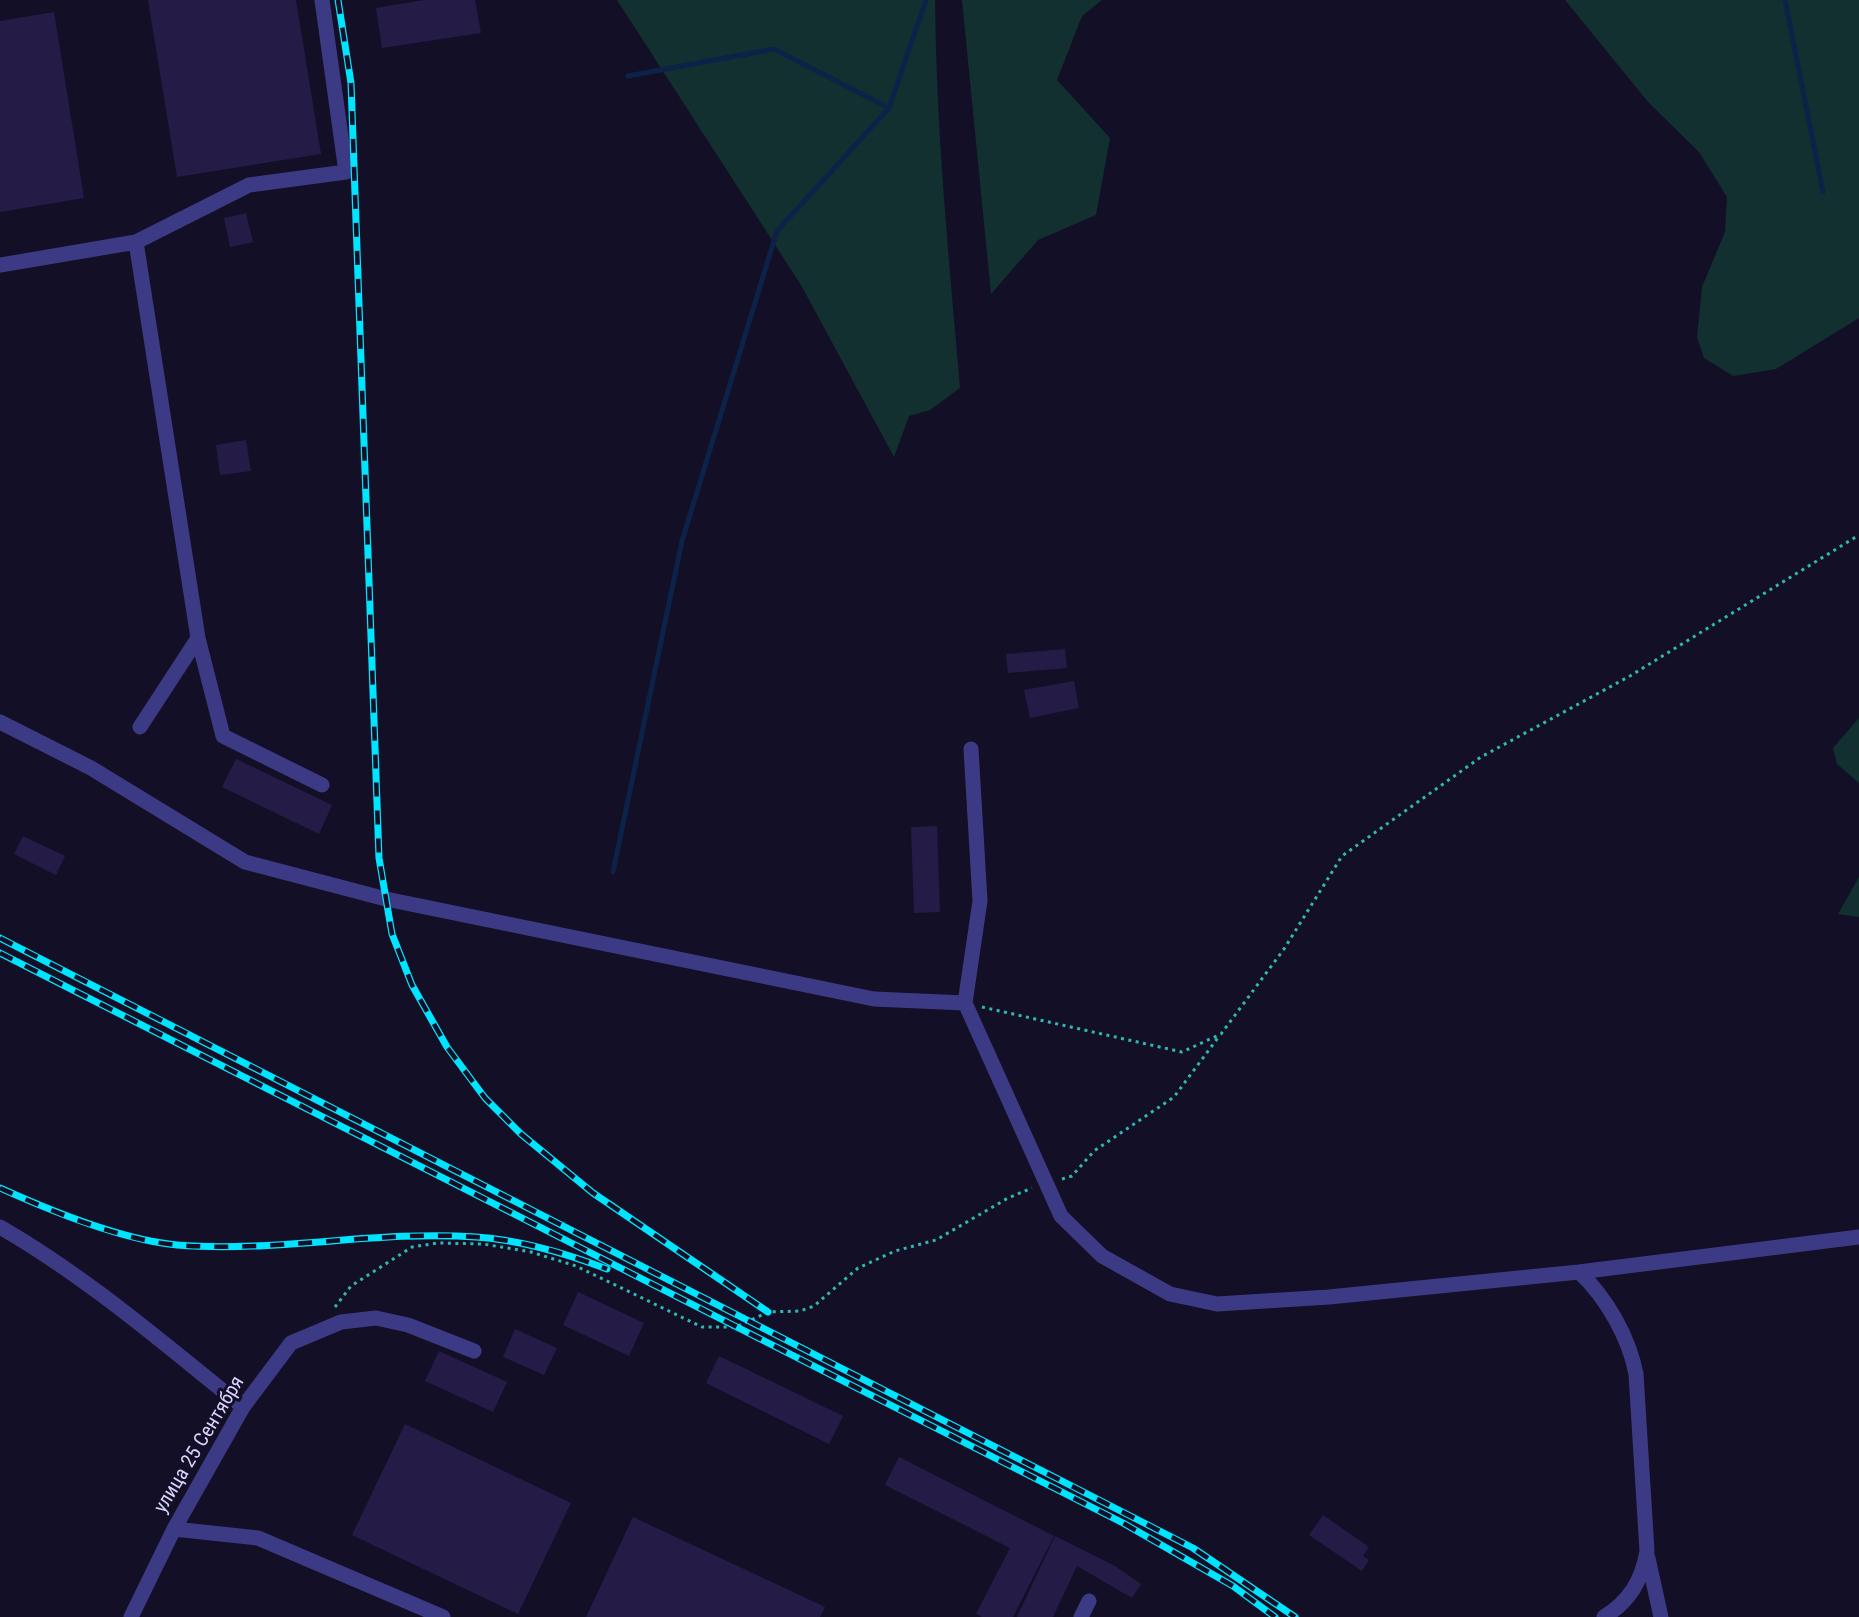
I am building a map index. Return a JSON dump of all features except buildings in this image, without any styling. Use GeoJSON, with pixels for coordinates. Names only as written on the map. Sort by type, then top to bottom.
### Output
{"type":"FeatureCollection","features":[{"type":"Feature","properties":{"kind":"street"},"geometry":{"type":"LineString","coordinates":[[0,265],[136,242],[249,185],[346,172],[322,0]]}},
{"type":"Feature","properties":{"kind":"street"},"geometry":{"type":"LineString","coordinates":[[136,242],[198,638],[223,736],[322,785]]}},
{"type":"Feature","properties":{"kind":"street"},"geometry":{"type":"LineString","coordinates":[[140,728],[198,638]]}},
{"type":"Feature","properties":{"kind":"street"},"geometry":{"type":"LineString","coordinates":[[0,722],[91,768],[244,862],[386,899],[873,999],[965,1003]]}},
{"type":"Feature","properties":{"kind":"street"},"geometry":{"type":"LineString","coordinates":[[971,749],[980,901],[965,1003],[1061,1216],[1102,1256],[1170,1294],[1217,1304],[1329,1297],[1579,1272],[1859,1238]]}},
{"type":"Feature","properties":{"kind":"street"},"geometry":{"type":"LineString","coordinates":[[0,1227],[40,1250],[243,1407]]}},
{"type":"Feature","properties":{"kind":"street"},"geometry":{"type":"LineString","coordinates":[[1579,1272],[1600,1295],[1634,1360],[1647,1551],[1661,1617]]}},
{"type":"Feature","properties":{"kind":"street","name":"улица 25 Сентября"},"geometry":{"type":"LineString","coordinates":[[131,1617],[174,1529],[243,1407],[291,1343],[317,1330],[341,1322],[376,1318],[408,1325],[474,1351]]}},
{"type":"Feature","properties":{"kind":"street"},"geometry":{"type":"LineString","coordinates":[[174,1529],[258,1538],[443,1617]]}},
{"type":"Feature","properties":{"kind":"street"},"geometry":{"type":"LineString","coordinates":[[1604,1617],[1633,1591],[1643,1573],[1647,1551]]}},
{"type":"Feature","properties":{"kind":"street"},"geometry":{"type":"LineString","coordinates":[[1081,1617],[1089,1601]]}},
{"type":"Feature","properties":{"kind":"path"},"geometry":{"type":"LineString","coordinates":[[317,1330],[351,1286],[412,1247],[438,1243],[483,1244],[531,1252],[576,1266],[702,1327],[736,1327],[768,1312],[800,1311],[814,1306],[858,1268],[895,1251],[936,1240],[1008,1198],[1046,1183],[1072,1176],[1094,1151],[1174,1097],[1284,949],[1342,856],[1481,757],[1630,676],[1859,535]]}},
{"type":"Feature","properties":{"kind":"path"},"geometry":{"type":"LineString","coordinates":[[965,1003],[1182,1052],[1221,1034]]}},
{"type":"Feature","properties":{"kind":"green space"},"geometry":{"type":"Polygon","coordinates":[[[617,0],[935,0],[940,146],[960,388],[930,410],[909,416],[894,457],[801,285],[617,0]]]}},
{"type":"Feature","properties":{"kind":"green space"},"geometry":{"type":"Polygon","coordinates":[[[962,0],[1102,0],[1082,16],[1057,80],[1110,138],[1096,215],[1038,240],[991,294],[962,0]]]}},
{"type":"Feature","properties":{"kind":"green space"},"geometry":{"type":"Polygon","coordinates":[[[1565,0],[1859,0],[1859,318],[1776,369],[1733,376],[1704,358],[1697,337],[1702,287],[1725,232],[1727,197],[1699,152],[1649,103],[1565,0]]]}},
{"type":"Feature","properties":{"kind":"green space"},"geometry":{"type":"Polygon","coordinates":[[[1859,718],[1859,783],[1837,764],[1833,748],[1859,718]]]}},
{"type":"Feature","properties":{"kind":"green space"},"geometry":{"type":"Polygon","coordinates":[[[1859,877],[1859,917],[1838,914],[1859,877]]]}},
{"type":"Feature","properties":{"kind":"waterway"},"geometry":{"type":"LineString","coordinates":[[613,872],[682,541],[777,231],[889,108],[926,0]]}},
{"type":"Feature","properties":{"kind":"waterway"},"geometry":{"type":"LineString","coordinates":[[1785,0],[1823,192]]}},
{"type":"Feature","properties":{"kind":"waterway"},"geometry":{"type":"LineString","coordinates":[[628,76],[774,49],[889,108]]}},
{"type":"Feature","properties":{"kind":"railway"},"geometry":{"type":"LineString","coordinates":[[338,0],[351,83],[379,858],[392,934],[412,985],[447,1047],[485,1098],[521,1134],[593,1193],[768,1312]]}},
{"type":"Feature","properties":{"kind":"railway"},"geometry":{"type":"LineString","coordinates":[[0,938],[1193,1548],[1295,1617]]}},
{"type":"Feature","properties":{"kind":"railway"},"geometry":{"type":"LineString","coordinates":[[0,953],[1123,1523],[1233,1586],[1275,1617]]}},
{"type":"Feature","properties":{"kind":"railway"},"geometry":{"type":"LineString","coordinates":[[0,1188],[64,1215],[110,1231],[177,1245],[252,1246],[401,1236],[476,1237],[543,1248],[607,1269]]}}]}
